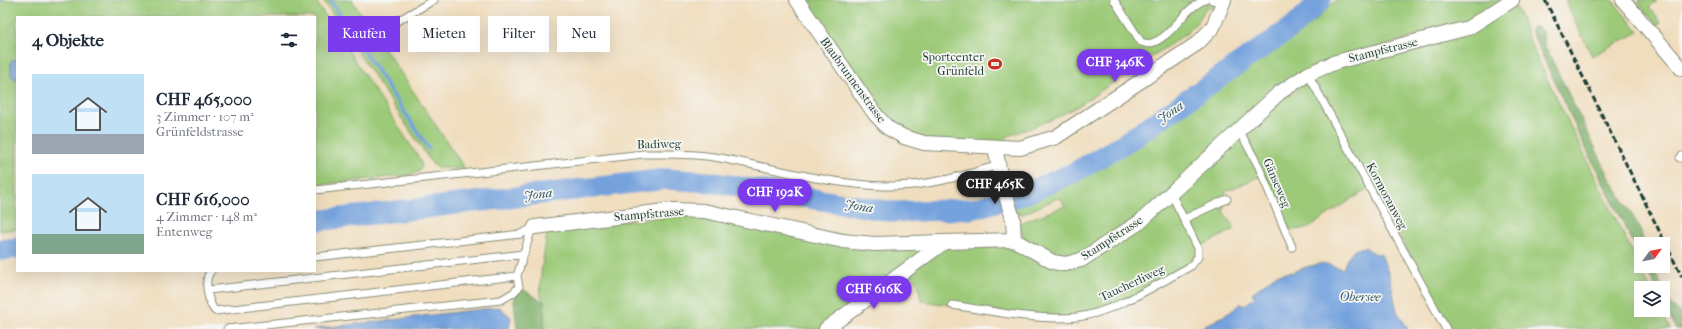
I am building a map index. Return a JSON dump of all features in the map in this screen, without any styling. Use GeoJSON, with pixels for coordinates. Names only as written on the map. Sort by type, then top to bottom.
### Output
{"type":"FeatureCollection","features":[{"type":"Feature","properties":{"kind":"street","name":"Blaubrunnenstrasse"},"geometry":{"type":"LineString","coordinates":[[797,0],[874,114],[888,128],[904,137],[924,143],[1020,148],[1056,137],[1203,40],[1213,27],[1220,1]]}},
{"type":"Feature","properties":{"kind":"street","name":"Stampfstrasse"},"geometry":{"type":"LineString","coordinates":[[534,227],[673,210],[697,210],[843,241],[874,244],[1014,240],[1053,262],[1070,263],[1081,260],[1130,230],[1279,93],[1308,74],[1336,62],[1468,28],[1512,0]]}},
{"type":"Feature","properties":{"kind":"street"},"geometry":{"type":"LineString","coordinates":[[1624,0],[1682,69]]}},
{"type":"Feature","properties":{"kind":"street"},"geometry":{"type":"LineString","coordinates":[[995,147],[1013,219],[1014,240]]}},
{"type":"Feature","properties":{"kind":"street"},"geometry":{"type":"LineString","coordinates":[[826,329],[943,243]]}},
{"type":"Feature","properties":{"kind":"lane"},"geometry":{"type":"LineString","coordinates":[[400,20],[434,0]]}},
{"type":"Feature","properties":{"kind":"lane"},"geometry":{"type":"LineString","coordinates":[[1114,0],[1141,42],[1148,44],[1163,38],[1194,6],[1204,0]]}},
{"type":"Feature","properties":{"kind":"lane","name":"Kormoranweg"},"geometry":{"type":"LineString","coordinates":[[1308,74],[1446,329]]}},
{"type":"Feature","properties":{"kind":"lane","name":"Gänseweg"},"geometry":{"type":"LineString","coordinates":[[1239,130],[1258,165],[1292,247]]}},
{"type":"Feature","properties":{"kind":"lane","name":"Badiweg"},"geometry":{"type":"LineString","coordinates":[[316,190],[644,154],[681,153],[713,157],[843,182],[886,186],[917,185],[944,181],[1000,165]]}},
{"type":"Feature","properties":{"kind":"lane","name":"Taucherliweg"},"geometry":{"type":"LineString","coordinates":[[952,305],[1039,317],[1078,317],[1115,306],[1191,266],[1198,257],[1198,248],[1172,193]]}},
{"type":"Feature","properties":{"kind":"lane"},"geometry":{"type":"LineString","coordinates":[[1184,219],[1227,199]]}},
{"type":"Feature","properties":{"kind":"lane"},"geometry":{"type":"LineString","coordinates":[[227,329],[501,300],[513,294],[518,287],[518,276],[530,234],[534,227]]}},
{"type":"Feature","properties":{"kind":"lane"},"geometry":{"type":"LineString","coordinates":[[316,257],[521,234],[534,227]]}},
{"type":"Feature","properties":{"kind":"lane"},"geometry":{"type":"LineString","coordinates":[[208,290],[524,254]]}},
{"type":"Feature","properties":{"kind":"lane"},"geometry":{"type":"LineString","coordinates":[[210,272],[207,277],[208,290],[211,307],[215,311],[518,276]]}},
{"type":"Feature","properties":{"kind":"green space"},"geometry":{"type":"Polygon","coordinates":[[[0,0],[315,0],[328,20],[328,52],[349,52],[419,158],[422,166],[419,172],[410,175],[316,185],[316,16],[16,16],[16,229],[0,231],[0,0]]]}},
{"type":"Feature","properties":{"kind":"green space"},"geometry":{"type":"Polygon","coordinates":[[[323,0],[352,0],[362,16],[334,16],[323,0]]]}},
{"type":"Feature","properties":{"kind":"green space","name":"Sportcenter Grünfeld"},"geometry":{"type":"Polygon","coordinates":[[[803,0],[1217,0],[1215,9],[1206,7],[1199,20],[1187,33],[1078,106],[1053,119],[1006,137],[1009,145],[947,142],[924,138],[907,132],[885,118],[803,0]]]}},
{"type":"Feature","properties":{"kind":"green space"},"geometry":{"type":"Polygon","coordinates":[[[1336,0],[1502,0],[1468,22],[1316,65],[1143,214],[1073,257],[1055,257],[1034,246],[1024,237],[1017,224],[1065,206],[1060,197],[1023,214],[1016,213],[1014,208],[1055,189],[1110,160],[1170,122],[1312,24],[1336,0]]]}},
{"type":"Feature","properties":{"kind":"green space"},"geometry":{"type":"Polygon","coordinates":[[[1565,0],[1612,0],[1639,32],[1592,56],[1565,0]]]}},
{"type":"Feature","properties":{"kind":"green space"},"geometry":{"type":"Polygon","coordinates":[[[1639,0],[1657,0],[1649,8],[1661,22],[1657,25],[1639,4],[1639,0]]]}},
{"type":"Feature","properties":{"kind":"green space"},"geometry":{"type":"Polygon","coordinates":[[[1512,8],[1517,8],[1534,52],[1634,255],[1634,273],[1643,273],[1647,281],[1634,281],[1634,317],[1664,317],[1670,329],[1451,329],[1372,186],[1306,229],[1290,230],[1264,174],[1225,192],[1227,196],[1223,211],[1235,229],[1206,244],[1200,245],[1191,266],[1115,306],[1078,317],[1039,317],[921,301],[918,283],[906,270],[826,329],[544,329],[544,302],[540,294],[541,272],[548,228],[696,215],[776,230],[1008,247],[1036,259],[1074,268],[1287,95],[1322,73],[1512,8]]]}},
{"type":"Feature","properties":{"kind":"green space"},"geometry":{"type":"Polygon","coordinates":[[[1537,27],[1543,32],[1544,44],[1611,180],[1640,228],[1642,237],[1634,237],[1634,244],[1585,147],[1530,29],[1537,27]]]}},
{"type":"Feature","properties":{"kind":"green space"},"geometry":{"type":"Polygon","coordinates":[[[358,52],[387,52],[465,169],[439,168],[433,165],[358,52]]]}},
{"type":"Feature","properties":{"kind":"green space"},"geometry":{"type":"Polygon","coordinates":[[[1648,273],[1656,273],[1660,281],[1652,281],[1648,273]]]}},
{"type":"Feature","properties":{"kind":"green space"},"geometry":{"type":"Polygon","coordinates":[[[519,287],[544,302],[544,329],[517,329],[513,293],[519,287]]]}},
{"type":"Feature","properties":{"kind":"green space"},"geometry":{"type":"Polygon","coordinates":[[[1670,302],[1681,315],[1682,329],[1676,329],[1670,317],[1670,302]]]}},
{"type":"Feature","properties":{"kind":"water"},"geometry":{"type":"Polygon","coordinates":[[[16,59],[16,79],[11,76],[11,61],[16,59]]]}},
{"type":"Feature","properties":{"kind":"water","name":"Obersee"},"geometry":{"type":"Polygon","coordinates":[[[1365,247],[1373,253],[1381,254],[1389,275],[1397,311],[1408,329],[1199,329],[1229,313],[1241,303],[1244,306],[1255,297],[1252,293],[1277,274],[1294,272],[1323,263],[1343,269],[1346,260],[1353,251],[1365,247]]]}},
{"type":"Feature","properties":{"kind":"water"},"geometry":{"type":"Polygon","coordinates":[[[499,307],[511,317],[509,329],[314,329],[499,307]]]}},
{"type":"Feature","properties":{"kind":"waterway"},"geometry":{"type":"LineString","coordinates":[[330,0],[429,149]]}},
{"type":"Feature","properties":{"kind":"waterway","name":"Jona"},"geometry":{"type":"LineString","coordinates":[[316,221],[666,179],[710,182],[894,212],[972,209],[1022,195],[1073,173],[1125,143],[1295,25],[1321,0]]}},
{"type":"Feature","properties":{"kind":"waterway","name":"Jona"},"geometry":{"type":"LineString","coordinates":[[0,250],[16,248]]}},
{"type":"Feature","properties":{"kind":"railway"},"geometry":{"type":"LineString","coordinates":[[1545,0],[1682,277]]}},
{"type":"Feature","properties":{"kind":"place","name":"Sportcenter Grünfeld"},"geometry":{"type":"Point","coordinates":[995,64]}}]}
